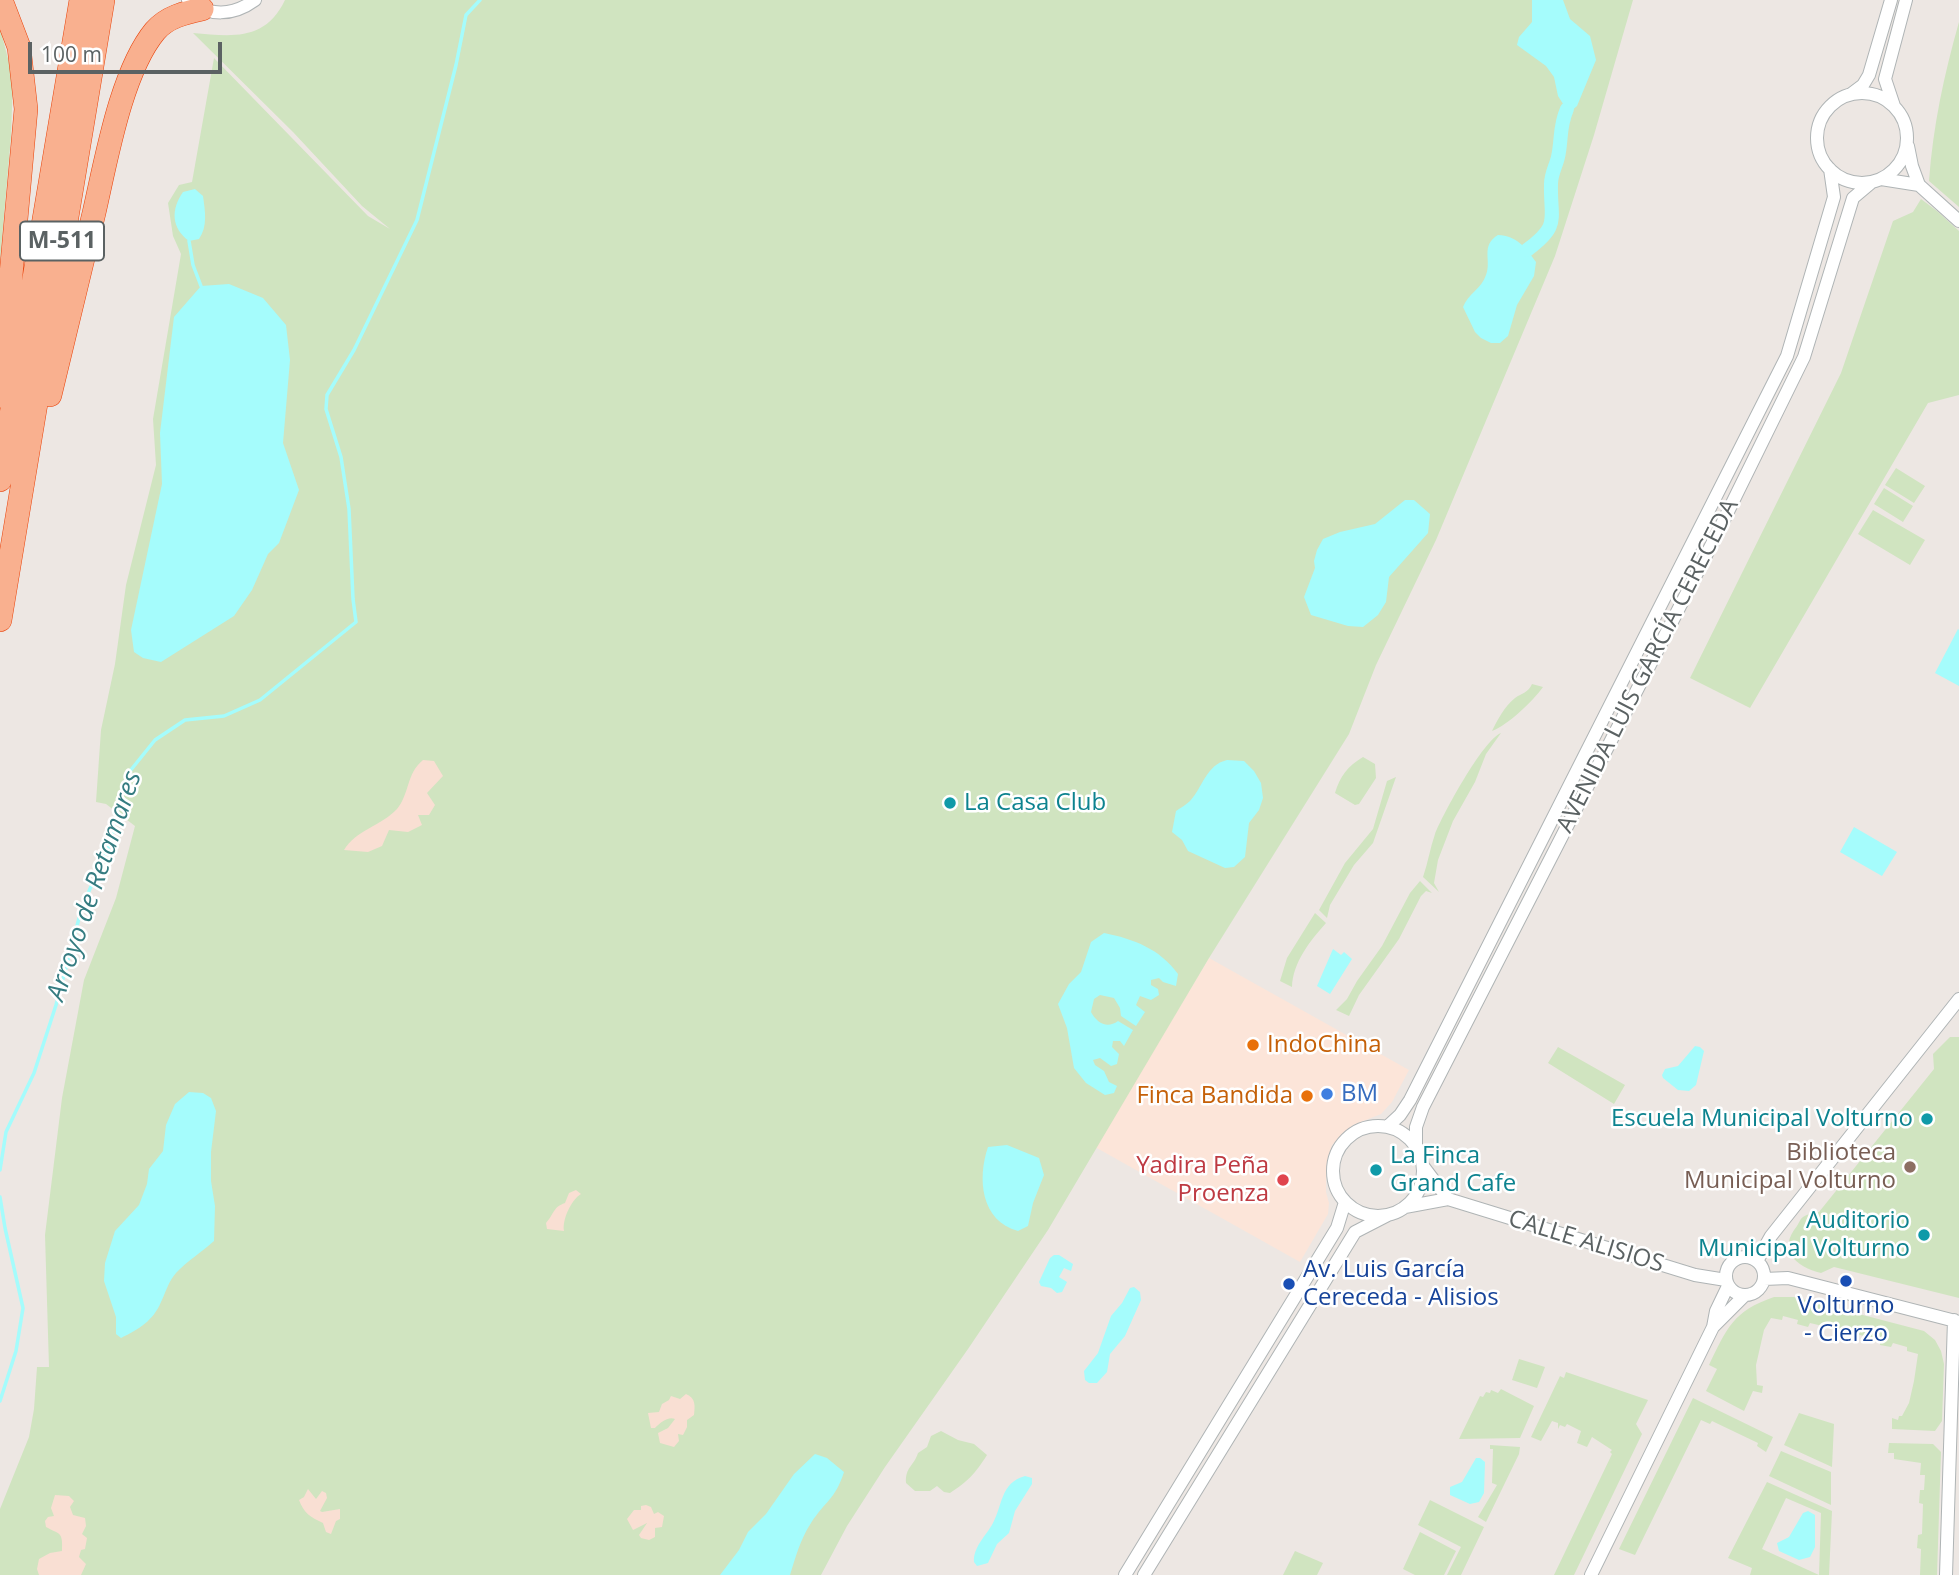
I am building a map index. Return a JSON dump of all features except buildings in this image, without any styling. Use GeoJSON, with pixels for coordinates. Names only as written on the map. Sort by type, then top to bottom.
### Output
{"type":"FeatureCollection","features":[{"type":"Feature","properties":{"kind":"highway"},"geometry":{"type":"LineString","coordinates":[[0,396],[26,109],[19,47],[1,0]]}},
{"type":"Feature","properties":{"kind":"highway","name":"M-511"},"geometry":{"type":"LineString","coordinates":[[0,478],[81,0]]}},
{"type":"Feature","properties":{"kind":"highway","name":"M-511"},"geometry":{"type":"LineString","coordinates":[[0,620],[103,0]]}},
{"type":"Feature","properties":{"kind":"highway"},"geometry":{"type":"LineString","coordinates":[[24,482],[46,409],[128,85],[142,52],[160,25],[195,5]]}},
{"type":"Feature","properties":{"kind":"street"},"geometry":{"type":"LineString","coordinates":[[195,5],[227,13],[255,0]]}},
{"type":"Feature","properties":{"kind":"street"},"geometry":{"type":"LineString","coordinates":[[1891,0],[1869,75],[1863,85],[1833,103],[1822,119],[1817,136],[1821,154],[1837,175],[1854,182],[1877,180],[1919,185]]}},
{"type":"Feature","properties":{"kind":"street"},"geometry":{"type":"LineString","coordinates":[[1906,0],[1885,79],[1894,106],[1904,122],[1912,166],[1919,185],[1959,220]]}},
{"type":"Feature","properties":{"kind":"street"},"geometry":{"type":"LineString","coordinates":[[1850,94],[1869,93],[1894,106]]}},
{"type":"Feature","properties":{"kind":"street"},"geometry":{"type":"LineString","coordinates":[[1877,180],[1896,167],[1907,141]]}},
{"type":"Feature","properties":{"kind":"street","name":"AVENIDA LUIS GARCÍA CERECEDA"},"geometry":{"type":"LineString","coordinates":[[1387,1127],[1400,1115],[1410,1100],[1787,356],[1834,197],[1830,169]]}},
{"type":"Feature","properties":{"kind":"street","name":"AVENIDA LUIS GARCÍA CERECEDA"},"geometry":{"type":"LineString","coordinates":[[1416,1148],[1416,1127],[1423,1107],[1716,536],[1804,357],[1853,198],[1877,180]]}},
{"type":"Feature","properties":{"kind":"street"},"geometry":{"type":"LineString","coordinates":[[1757,1261],[1771,1236],[1958,1003]]}},
{"type":"Feature","properties":{"kind":"street"},"geometry":{"type":"LineString","coordinates":[[1388,1215],[1369,1216],[1352,1209],[1335,1186],[1332,1167],[1338,1149],[1359,1130],[1378,1126],[1404,1134],[1416,1148],[1422,1166],[1448,1199]]}},
{"type":"Feature","properties":{"kind":"street"},"geometry":{"type":"LineString","coordinates":[[1144,1575],[1355,1232],[1405,1207],[1421,1184],[1422,1166]]}},
{"type":"Feature","properties":{"kind":"street","name":"CALLE ALISIOS"},"geometry":{"type":"LineString","coordinates":[[1405,1207],[1448,1199],[1727,1283]]}},
{"type":"Feature","properties":{"kind":"street"},"geometry":{"type":"LineString","coordinates":[[1125,1575],[1337,1228],[1345,1202]]}},
{"type":"Feature","properties":{"kind":"street"},"geometry":{"type":"LineString","coordinates":[[1591,1575],[1713,1327],[1727,1283],[1727,1269],[1735,1260],[1746,1257],[1757,1261],[1764,1272],[1759,1290],[1744,1296],[1713,1327]]}},
{"type":"Feature","properties":{"kind":"street"},"geometry":{"type":"LineString","coordinates":[[1764,1279],[1788,1278],[1956,1321],[1946,1575]]}},
{"type":"Feature","properties":{"kind":"street"},"geometry":{"type":"LineString","coordinates":[[1727,1283],[1734,1294],[1744,1296]]}},
{"type":"Feature","properties":{"kind":"shaded area"},"geometry":{"type":"Polygon","coordinates":[[[1209,958],[1409,1070],[1392,1102],[1381,1114],[1353,1125],[1332,1145],[1326,1168],[1328,1214],[1300,1262],[1095,1147],[1209,958]]]}},
{"type":"Feature","properties":{"kind":"green space"},"geometry":{"type":"Polygon","coordinates":[[[285,0],[1633,0],[1555,256],[1436,540],[1376,665],[1349,734],[1209,958],[1048,1230],[885,1467],[847,1526],[821,1575],[0,1575],[0,1509],[29,1437],[37,1367],[49,1367],[45,1235],[62,1098],[84,980],[116,898],[135,826],[106,804],[96,802],[101,730],[115,664],[126,585],[156,465],[153,419],[181,254],[173,236],[168,203],[179,185],[192,182],[214,58],[368,216],[390,229],[362,206],[293,132],[193,33],[234,35],[257,30],[277,14],[285,0]]]}},
{"type":"Feature","properties":{"kind":"green space"},"geometry":{"type":"Polygon","coordinates":[[[1959,22],[1959,207],[1929,181],[1940,101],[1959,22]]]}},
{"type":"Feature","properties":{"kind":"green space"},"geometry":{"type":"Polygon","coordinates":[[[0,28],[13,78],[0,262],[0,28]]]}},
{"type":"Feature","properties":{"kind":"green space"},"geometry":{"type":"Polygon","coordinates":[[[1921,199],[1959,231],[1959,395],[1928,403],[1750,708],[1690,678],[1841,373],[1893,221],[1913,212],[1921,199]]]}},
{"type":"Feature","properties":{"kind":"green space"},"geometry":{"type":"Polygon","coordinates":[[[1896,468],[1925,486],[1914,503],[1885,485],[1896,468]]]}},
{"type":"Feature","properties":{"kind":"green space"},"geometry":{"type":"Polygon","coordinates":[[[1884,488],[1913,506],[1903,522],[1874,504],[1884,488]]]}},
{"type":"Feature","properties":{"kind":"green space"},"geometry":{"type":"Polygon","coordinates":[[[1873,510],[1925,540],[1910,565],[1858,534],[1873,510]]]}},
{"type":"Feature","properties":{"kind":"green space"},"geometry":{"type":"Polygon","coordinates":[[[1532,684],[1543,687],[1520,712],[1492,731],[1508,705],[1532,684]]]}},
{"type":"Feature","properties":{"kind":"green space"},"geometry":{"type":"Polygon","coordinates":[[[1501,733],[1486,754],[1475,782],[1453,821],[1438,860],[1434,883],[1439,892],[1423,877],[1435,834],[1474,763],[1501,733]]]}},
{"type":"Feature","properties":{"kind":"green space"},"geometry":{"type":"Polygon","coordinates":[[[1363,757],[1375,764],[1376,778],[1359,804],[1355,805],[1335,793],[1345,772],[1363,757]]]}},
{"type":"Feature","properties":{"kind":"green space"},"geometry":{"type":"Polygon","coordinates":[[[1396,777],[1373,843],[1354,865],[1330,905],[1327,918],[1319,910],[1345,863],[1373,829],[1387,781],[1396,777]]]}},
{"type":"Feature","properties":{"kind":"green space"},"geometry":{"type":"Polygon","coordinates":[[[1420,881],[1432,893],[1426,891],[1421,896],[1399,939],[1359,995],[1349,1016],[1336,1010],[1347,999],[1382,946],[1410,893],[1420,881]]]}},
{"type":"Feature","properties":{"kind":"green space"},"geometry":{"type":"Polygon","coordinates":[[[1315,913],[1326,923],[1299,961],[1292,987],[1280,981],[1287,958],[1315,913]]]}},
{"type":"Feature","properties":{"kind":"green space"},"geometry":{"type":"Polygon","coordinates":[[[1950,1037],[1959,1037],[1959,1298],[1834,1267],[1821,1273],[1797,1262],[1789,1250],[1789,1243],[1800,1220],[1819,1212],[1934,1069],[1933,1054],[1950,1037]]]}},
{"type":"Feature","properties":{"kind":"green space"},"geometry":{"type":"Polygon","coordinates":[[[1558,1047],[1625,1085],[1614,1104],[1548,1063],[1558,1047]]]}},
{"type":"Feature","properties":{"kind":"green space"},"geometry":{"type":"Polygon","coordinates":[[[1774,1297],[1794,1297],[1924,1331],[1935,1340],[1944,1364],[1942,1421],[1935,1431],[1892,1429],[1892,1418],[1898,1420],[1909,1403],[1918,1354],[1893,1343],[1891,1347],[1880,1345],[1880,1340],[1852,1333],[1850,1337],[1838,1334],[1839,1330],[1810,1323],[1808,1327],[1797,1324],[1798,1320],[1783,1316],[1782,1320],[1771,1318],[1764,1330],[1756,1365],[1757,1385],[1763,1386],[1762,1393],[1753,1391],[1744,1411],[1706,1391],[1717,1369],[1709,1365],[1733,1322],[1749,1308],[1774,1297]]]}},
{"type":"Feature","properties":{"kind":"green space"},"geometry":{"type":"Polygon","coordinates":[[[1519,1359],[1545,1367],[1537,1388],[1512,1380],[1519,1359]]]}},
{"type":"Feature","properties":{"kind":"green space"},"geometry":{"type":"Polygon","coordinates":[[[1566,1372],[1648,1400],[1636,1424],[1642,1434],[1574,1575],[1554,1575],[1612,1454],[1612,1450],[1592,1437],[1587,1447],[1577,1443],[1581,1431],[1567,1424],[1565,1427],[1560,1425],[1558,1429],[1558,1423],[1552,1421],[1541,1441],[1531,1437],[1560,1376],[1564,1378],[1566,1372]]]}},
{"type":"Feature","properties":{"kind":"green space"},"geometry":{"type":"Polygon","coordinates":[[[1501,1389],[1534,1406],[1520,1438],[1459,1439],[1480,1396],[1483,1397],[1491,1390],[1498,1393],[1501,1389]]]}},
{"type":"Feature","properties":{"kind":"green space"},"geometry":{"type":"Polygon","coordinates":[[[1693,1398],[1773,1437],[1766,1452],[1757,1446],[1758,1443],[1712,1421],[1710,1424],[1701,1420],[1635,1555],[1619,1549],[1693,1398]]]}},
{"type":"Feature","properties":{"kind":"green space"},"geometry":{"type":"Polygon","coordinates":[[[1799,1413],[1834,1424],[1832,1467],[1784,1445],[1799,1413]]]}},
{"type":"Feature","properties":{"kind":"green space"},"geometry":{"type":"Polygon","coordinates":[[[941,1431],[958,1440],[974,1444],[987,1455],[971,1477],[950,1493],[937,1486],[930,1491],[915,1491],[906,1483],[908,1470],[918,1453],[927,1447],[931,1436],[941,1431]]]}},
{"type":"Feature","properties":{"kind":"green space"},"geometry":{"type":"Polygon","coordinates":[[[1889,1443],[1933,1444],[1941,1452],[1937,1575],[1920,1575],[1921,1549],[1917,1548],[1918,1535],[1922,1534],[1923,1504],[1919,1503],[1920,1490],[1924,1490],[1925,1475],[1920,1475],[1921,1463],[1894,1459],[1894,1453],[1888,1453],[1889,1443]]]}},
{"type":"Feature","properties":{"kind":"green space"},"geometry":{"type":"Polygon","coordinates":[[[1490,1445],[1520,1447],[1486,1522],[1478,1517],[1497,1485],[1492,1483],[1493,1449],[1490,1449],[1490,1445]]]}},
{"type":"Feature","properties":{"kind":"green space"},"geometry":{"type":"Polygon","coordinates":[[[1781,1451],[1831,1472],[1831,1505],[1769,1476],[1781,1451]]]}},
{"type":"Feature","properties":{"kind":"green space"},"geometry":{"type":"Polygon","coordinates":[[[1767,1482],[1832,1511],[1829,1575],[1819,1575],[1750,1575],[1752,1568],[1728,1558],[1767,1482]],[[1786,1498],[1762,1549],[1819,1575],[1821,1513],[1786,1498]]]}},
{"type":"Feature","properties":{"kind":"green space"},"geometry":{"type":"Polygon","coordinates":[[[1430,1500],[1484,1527],[1461,1575],[1447,1575],[1461,1547],[1418,1525],[1430,1500]]]}},
{"type":"Feature","properties":{"kind":"green space"},"geometry":{"type":"Polygon","coordinates":[[[1420,1532],[1456,1551],[1444,1575],[1415,1575],[1403,1569],[1420,1532]]]}},
{"type":"Feature","properties":{"kind":"green space"},"geometry":{"type":"Polygon","coordinates":[[[1295,1551],[1323,1563],[1317,1575],[1283,1575],[1295,1551]]]}},
{"type":"Feature","properties":{"kind":"sand"},"geometry":{"type":"Polygon","coordinates":[[[423,760],[434,761],[443,776],[427,793],[435,805],[429,815],[418,815],[422,825],[408,832],[389,830],[382,846],[368,852],[344,850],[355,838],[397,809],[414,771],[423,760]]]}},
{"type":"Feature","properties":{"kind":"sand"},"geometry":{"type":"Polygon","coordinates":[[[576,1190],[581,1194],[568,1211],[564,1231],[547,1229],[546,1223],[554,1211],[565,1203],[569,1193],[576,1190]]]}},
{"type":"Feature","properties":{"kind":"sand"},"geometry":{"type":"Polygon","coordinates":[[[686,1394],[695,1405],[694,1415],[687,1420],[683,1435],[678,1434],[679,1441],[674,1447],[660,1443],[658,1433],[668,1428],[675,1419],[667,1419],[651,1428],[648,1413],[659,1412],[662,1404],[671,1396],[680,1399],[686,1394]]]}},
{"type":"Feature","properties":{"kind":"sand"},"geometry":{"type":"Polygon","coordinates":[[[308,1489],[316,1499],[322,1491],[326,1493],[327,1498],[320,1511],[340,1509],[340,1519],[336,1521],[331,1534],[326,1532],[323,1523],[314,1519],[303,1508],[299,1500],[308,1489]]]}},
{"type":"Feature","properties":{"kind":"sand"},"geometry":{"type":"Polygon","coordinates":[[[55,1495],[69,1496],[74,1501],[70,1507],[73,1515],[85,1518],[86,1526],[82,1534],[87,1538],[85,1549],[81,1550],[79,1557],[86,1564],[81,1575],[39,1575],[37,1569],[39,1559],[62,1551],[61,1537],[46,1527],[45,1521],[54,1516],[51,1508],[55,1495]]]}},
{"type":"Feature","properties":{"kind":"sand"},"geometry":{"type":"Polygon","coordinates":[[[641,1506],[651,1507],[654,1514],[658,1512],[664,1516],[662,1527],[655,1528],[655,1537],[649,1540],[639,1535],[647,1523],[633,1530],[627,1519],[634,1510],[641,1510],[641,1506]]]}},
{"type":"Feature","properties":{"kind":"water"},"geometry":{"type":"Polygon","coordinates":[[[1532,0],[1563,0],[1570,19],[1590,36],[1596,60],[1577,106],[1569,113],[1558,96],[1554,77],[1546,66],[1517,45],[1519,37],[1532,22],[1532,0]]]}},
{"type":"Feature","properties":{"kind":"water"},"geometry":{"type":"Polygon","coordinates":[[[195,189],[203,196],[205,224],[199,239],[189,241],[176,224],[175,212],[183,192],[195,189]]]}},
{"type":"Feature","properties":{"kind":"water"},"geometry":{"type":"Polygon","coordinates":[[[1498,235],[1515,240],[1536,262],[1534,276],[1517,305],[1508,336],[1500,343],[1491,343],[1475,332],[1463,307],[1484,280],[1488,269],[1489,244],[1498,235]]]}},
{"type":"Feature","properties":{"kind":"water"},"geometry":{"type":"Polygon","coordinates":[[[229,284],[263,298],[286,325],[290,360],[283,443],[299,490],[279,543],[268,554],[252,590],[234,616],[161,662],[143,658],[134,652],[131,630],[162,484],[160,433],[174,317],[201,286],[229,284]]]}},
{"type":"Feature","properties":{"kind":"water"},"geometry":{"type":"Polygon","coordinates":[[[1405,500],[1414,500],[1430,514],[1428,533],[1389,577],[1386,602],[1378,615],[1363,627],[1348,626],[1311,615],[1304,597],[1315,568],[1317,550],[1323,539],[1375,524],[1405,500]]]}},
{"type":"Feature","properties":{"kind":"water"},"geometry":{"type":"Polygon","coordinates":[[[1959,630],[1959,686],[1935,673],[1959,630]]]}},
{"type":"Feature","properties":{"kind":"water"},"geometry":{"type":"Polygon","coordinates":[[[1227,760],[1244,761],[1254,771],[1261,783],[1263,798],[1259,810],[1249,823],[1245,857],[1234,867],[1225,868],[1188,851],[1182,840],[1172,832],[1176,811],[1190,801],[1214,767],[1227,760]]]}},
{"type":"Feature","properties":{"kind":"water"},"geometry":{"type":"Polygon","coordinates":[[[1854,827],[1897,852],[1882,876],[1840,852],[1854,827]]]}},
{"type":"Feature","properties":{"kind":"water"},"geometry":{"type":"Polygon","coordinates":[[[1104,933],[1146,946],[1171,965],[1178,974],[1176,986],[1159,978],[1151,980],[1151,985],[1158,989],[1159,995],[1151,1000],[1140,996],[1136,1005],[1145,1012],[1136,1026],[1121,1016],[1114,998],[1100,995],[1094,999],[1091,1012],[1099,1022],[1110,1025],[1118,1021],[1133,1030],[1124,1046],[1120,1041],[1113,1041],[1112,1047],[1119,1054],[1117,1064],[1111,1066],[1100,1058],[1093,1060],[1095,1065],[1104,1071],[1109,1082],[1117,1086],[1114,1093],[1105,1095],[1086,1083],[1074,1068],[1067,1028],[1058,1004],[1069,984],[1081,972],[1091,942],[1104,933]]]}},
{"type":"Feature","properties":{"kind":"water"},"geometry":{"type":"Polygon","coordinates":[[[1333,949],[1341,955],[1344,952],[1352,959],[1330,994],[1317,986],[1333,949]]]}},
{"type":"Feature","properties":{"kind":"water"},"geometry":{"type":"Polygon","coordinates":[[[1695,1046],[1704,1051],[1696,1085],[1689,1091],[1678,1090],[1662,1075],[1665,1069],[1678,1066],[1695,1046]]]}},
{"type":"Feature","properties":{"kind":"water"},"geometry":{"type":"Polygon","coordinates":[[[189,1092],[203,1093],[211,1098],[216,1111],[211,1152],[211,1181],[215,1206],[214,1241],[176,1273],[150,1319],[121,1338],[116,1334],[116,1317],[104,1281],[105,1263],[115,1231],[139,1205],[149,1169],[163,1151],[166,1125],[175,1104],[189,1092]]]}},
{"type":"Feature","properties":{"kind":"water"},"geometry":{"type":"Polygon","coordinates":[[[1007,1145],[1039,1158],[1044,1175],[1033,1203],[1028,1226],[1018,1231],[996,1218],[989,1208],[983,1185],[988,1147],[1007,1145]]]}},
{"type":"Feature","properties":{"kind":"water"},"geometry":{"type":"Polygon","coordinates":[[[1054,1255],[1059,1255],[1073,1264],[1071,1271],[1064,1268],[1059,1277],[1067,1282],[1062,1292],[1057,1293],[1051,1288],[1041,1286],[1039,1282],[1054,1255]]]}},
{"type":"Feature","properties":{"kind":"water"},"geometry":{"type":"Polygon","coordinates":[[[1134,1287],[1140,1292],[1141,1300],[1125,1336],[1110,1354],[1107,1372],[1097,1383],[1089,1383],[1085,1380],[1084,1371],[1098,1353],[1111,1316],[1130,1288],[1134,1287]]]}},
{"type":"Feature","properties":{"kind":"water"},"geometry":{"type":"Polygon","coordinates":[[[815,1454],[827,1458],[844,1472],[833,1495],[807,1529],[790,1575],[720,1575],[739,1550],[748,1532],[766,1514],[794,1474],[815,1454]]]}},
{"type":"Feature","properties":{"kind":"water"},"geometry":{"type":"Polygon","coordinates":[[[1476,1458],[1485,1462],[1484,1493],[1479,1502],[1470,1504],[1450,1495],[1450,1487],[1462,1482],[1476,1458]]]}},
{"type":"Feature","properties":{"kind":"water"},"geometry":{"type":"Polygon","coordinates":[[[1025,1476],[1032,1478],[1032,1484],[1015,1511],[1009,1533],[997,1544],[988,1563],[977,1566],[974,1562],[976,1551],[993,1523],[1003,1495],[1011,1484],[1025,1476]]]}},
{"type":"Feature","properties":{"kind":"water"},"geometry":{"type":"Polygon","coordinates":[[[1808,1511],[1815,1515],[1815,1547],[1810,1557],[1799,1560],[1779,1551],[1777,1543],[1789,1537],[1803,1513],[1808,1511]]]}},
{"type":"Feature","properties":{"kind":"waterway","name":"Arroyo de Retamares"},"geometry":{"type":"LineString","coordinates":[[0,1170],[6,1132],[34,1073],[56,1005],[82,907],[111,841],[120,796],[130,771],[155,740],[185,720],[224,716],[260,700],[356,622],[349,509],[341,457],[326,409],[327,395],[354,350],[417,220],[466,15],[480,0]]}},
{"type":"Feature","properties":{"kind":"waterway"},"geometry":{"type":"LineString","coordinates":[[1527,250],[1545,234],[1551,221],[1551,180],[1567,109]]}},
{"type":"Feature","properties":{"kind":"waterway"},"geometry":{"type":"LineString","coordinates":[[189,241],[193,265],[201,286]]}},
{"type":"Feature","properties":{"kind":"waterway","name":"Arroyo de Retamares"},"geometry":{"type":"LineString","coordinates":[[0,1197],[23,1308],[16,1351],[0,1401]]}},
{"type":"Feature","properties":{"kind":"place","name":"La Casa Club"},"geometry":{"type":"Point","coordinates":[950,803]}},
{"type":"Feature","properties":{"kind":"place","name":"IndoChina"},"geometry":{"type":"Point","coordinates":[1253,1045]}},
{"type":"Feature","properties":{"kind":"place","name":"BM"},"geometry":{"type":"Point","coordinates":[1327,1094]}},
{"type":"Feature","properties":{"kind":"place","name":"Finca Bandida"},"geometry":{"type":"Point","coordinates":[1307,1096]}},
{"type":"Feature","properties":{"kind":"place","name":"Escuela Municipal Volturno"},"geometry":{"type":"Point","coordinates":[1927,1119]}},
{"type":"Feature","properties":{"kind":"place","name":"Biblioteca Municipal Volturno"},"geometry":{"type":"Point","coordinates":[1910,1167]}},
{"type":"Feature","properties":{"kind":"place","name":"La Finca Grand Cafe"},"geometry":{"type":"Point","coordinates":[1376,1170]}},
{"type":"Feature","properties":{"kind":"place","name":"Yadira Peña Proenza"},"geometry":{"type":"Point","coordinates":[1283,1180]}},
{"type":"Feature","properties":{"kind":"place","name":"Auditorio Municipal Volturno"},"geometry":{"type":"Point","coordinates":[1924,1235]}},
{"type":"Feature","properties":{"kind":"place","name":"Volturno - Cierzo"},"geometry":{"type":"Point","coordinates":[1846,1281]}},
{"type":"Feature","properties":{"kind":"place","name":"Av. Luis García Cereceda - Alisios"},"geometry":{"type":"Point","coordinates":[1289,1284]}}]}
